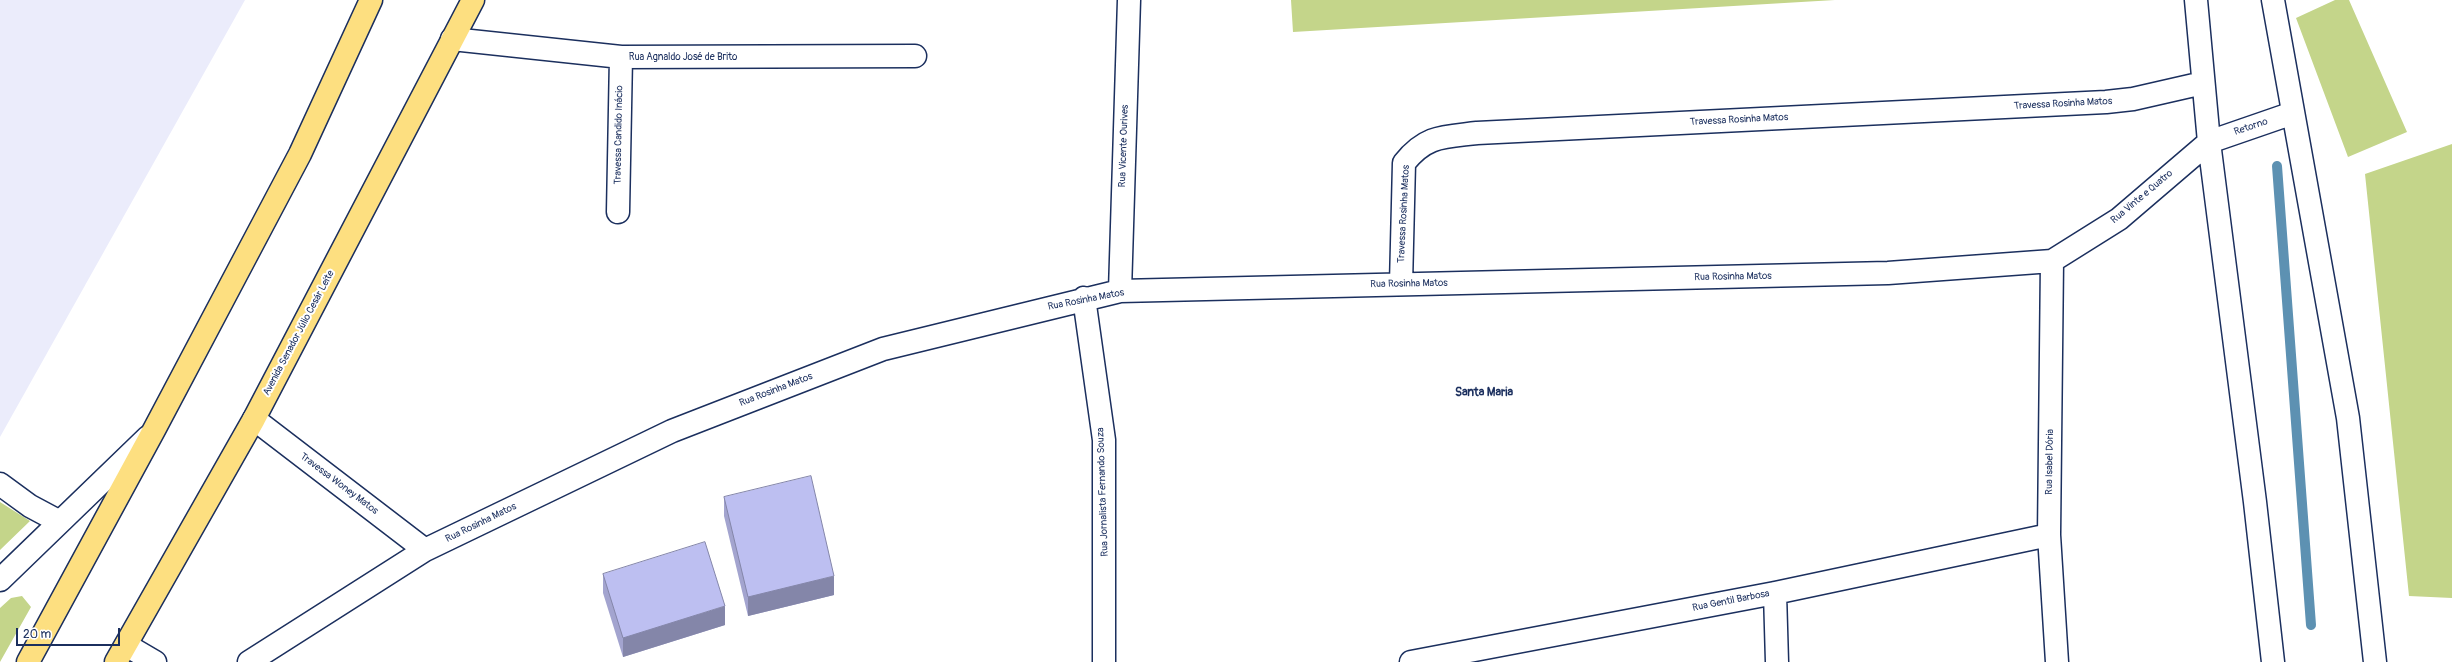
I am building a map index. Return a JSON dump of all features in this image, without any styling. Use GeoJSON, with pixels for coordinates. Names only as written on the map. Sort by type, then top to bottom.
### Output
{"type":"FeatureCollection","features":[{"type":"Feature","properties":{"kind":"main road"},"geometry":{"type":"LineString","coordinates":[[28,662],[154,430],[300,154],[371,0]]}},
{"type":"Feature","properties":{"kind":"main road","name":"Avenida Senador Júlio Cesár Leite"},"geometry":{"type":"LineString","coordinates":[[121,653],[254,419],[473,0]]}},
{"type":"Feature","properties":{"kind":"street","name":"Rua Vicente Ourives"},"geometry":{"type":"LineString","coordinates":[[1120,291],[1129,0]]}},
{"type":"Feature","properties":{"kind":"street"},"geometry":{"type":"LineString","coordinates":[[2196,0],[2208,142],[2255,502],[2273,662]]}},
{"type":"Feature","properties":{"kind":"street"},"geometry":{"type":"LineString","coordinates":[[2273,0],[2348,418],[2375,662]]}},
{"type":"Feature","properties":{"kind":"street","name":"Rua Agnaldo José de Brito"},"geometry":{"type":"LineString","coordinates":[[452,39],[621,57],[915,56]]}},
{"type":"Feature","properties":{"kind":"street","name":"Travessa Candido Inácio"},"geometry":{"type":"LineString","coordinates":[[618,212],[621,57]]}},
{"type":"Feature","properties":{"kind":"street","name":"Travessa Rosinha Matos"},"geometry":{"type":"LineString","coordinates":[[1401,284],[1404,164],[1416,149],[1438,137],[1477,133],[2106,102],[2133,99],[2203,83]]}},
{"type":"Feature","properties":{"kind":"street","name":"Retorno"},"geometry":{"type":"LineString","coordinates":[[2208,142],[2293,113]]}},
{"type":"Feature","properties":{"kind":"street","name":"Rua Vinte e Quatro"},"geometry":{"type":"LineString","coordinates":[[2052,261],[2119,218],[2208,142]]}},
{"type":"Feature","properties":{"kind":"street","name":"Rua Rosinha Matos"},"geometry":{"type":"LineString","coordinates":[[249,662],[424,550],[672,431],[883,349],[1084,298],[1120,291],[1888,273],[2052,261]]}},
{"type":"Feature","properties":{"kind":"street","name":"Rua Isabel Dória"},"geometry":{"type":"LineString","coordinates":[[2052,261],[2049,535],[2057,662]]}},
{"type":"Feature","properties":{"kind":"street","name":"Rua Jornalista Fernando Souza"},"geometry":{"type":"LineString","coordinates":[[1084,298],[1104,440],[1104,662]]}},
{"type":"Feature","properties":{"kind":"street","name":"Travessa Woney Matos"},"geometry":{"type":"LineString","coordinates":[[254,419],[424,550]]}},
{"type":"Feature","properties":{"kind":"street"},"geometry":{"type":"LineString","coordinates":[[0,580],[154,430]]}},
{"type":"Feature","properties":{"kind":"street"},"geometry":{"type":"LineString","coordinates":[[0,484],[30,506],[60,522]]}},
{"type":"Feature","properties":{"kind":"street","name":"Rua Gentil Barbosa"},"geometry":{"type":"LineString","coordinates":[[1411,662],[1438,659],[1775,593],[2049,535]]}},
{"type":"Feature","properties":{"kind":"street"},"geometry":{"type":"LineString","coordinates":[[1775,593],[1777,662]]}},
{"type":"Feature","properties":{"kind":"street"},"geometry":{"type":"LineString","coordinates":[[121,653],[155,662]]}},
{"type":"Feature","properties":{"kind":"shaded area"},"geometry":{"type":"Polygon","coordinates":[[[0,0],[245,0],[0,437],[0,0]]]}},
{"type":"Feature","properties":{"kind":"green space"},"geometry":{"type":"Polygon","coordinates":[[[1291,0],[1835,0],[1293,32],[1291,0]]]}},
{"type":"Feature","properties":{"kind":"green space"},"geometry":{"type":"Polygon","coordinates":[[[2335,0],[2349,0],[2407,132],[2348,157],[2296,18],[2335,0]]]}},
{"type":"Feature","properties":{"kind":"green space"},"geometry":{"type":"Polygon","coordinates":[[[2452,144],[2452,598],[2409,596],[2365,174],[2452,144]]]}},
{"type":"Feature","properties":{"kind":"green space"},"geometry":{"type":"Polygon","coordinates":[[[0,502],[30,521],[0,550],[0,502]]]}},
{"type":"Feature","properties":{"kind":"green space"},"geometry":{"type":"Polygon","coordinates":[[[22,596],[31,607],[0,662],[0,608],[11,598],[22,596]]]}},
{"type":"Feature","properties":{"kind":"building"},"geometry":{"type":"Polygon","coordinates":[[[811,476],[834,576],[748,597],[724,497],[811,476]]]}},
{"type":"Feature","properties":{"kind":"building"},"geometry":{"type":"Polygon","coordinates":[[[705,542],[725,606],[623,638],[603,574],[705,542]]]}},
{"type":"Feature","properties":{"kind":"waterway"},"geometry":{"type":"LineString","coordinates":[[2277,166],[2311,625]]}},
{"type":"Feature","properties":{"kind":"district","name":"Santa Maria"},"geometry":{"type":"Point","coordinates":[1484,393]}}]}
